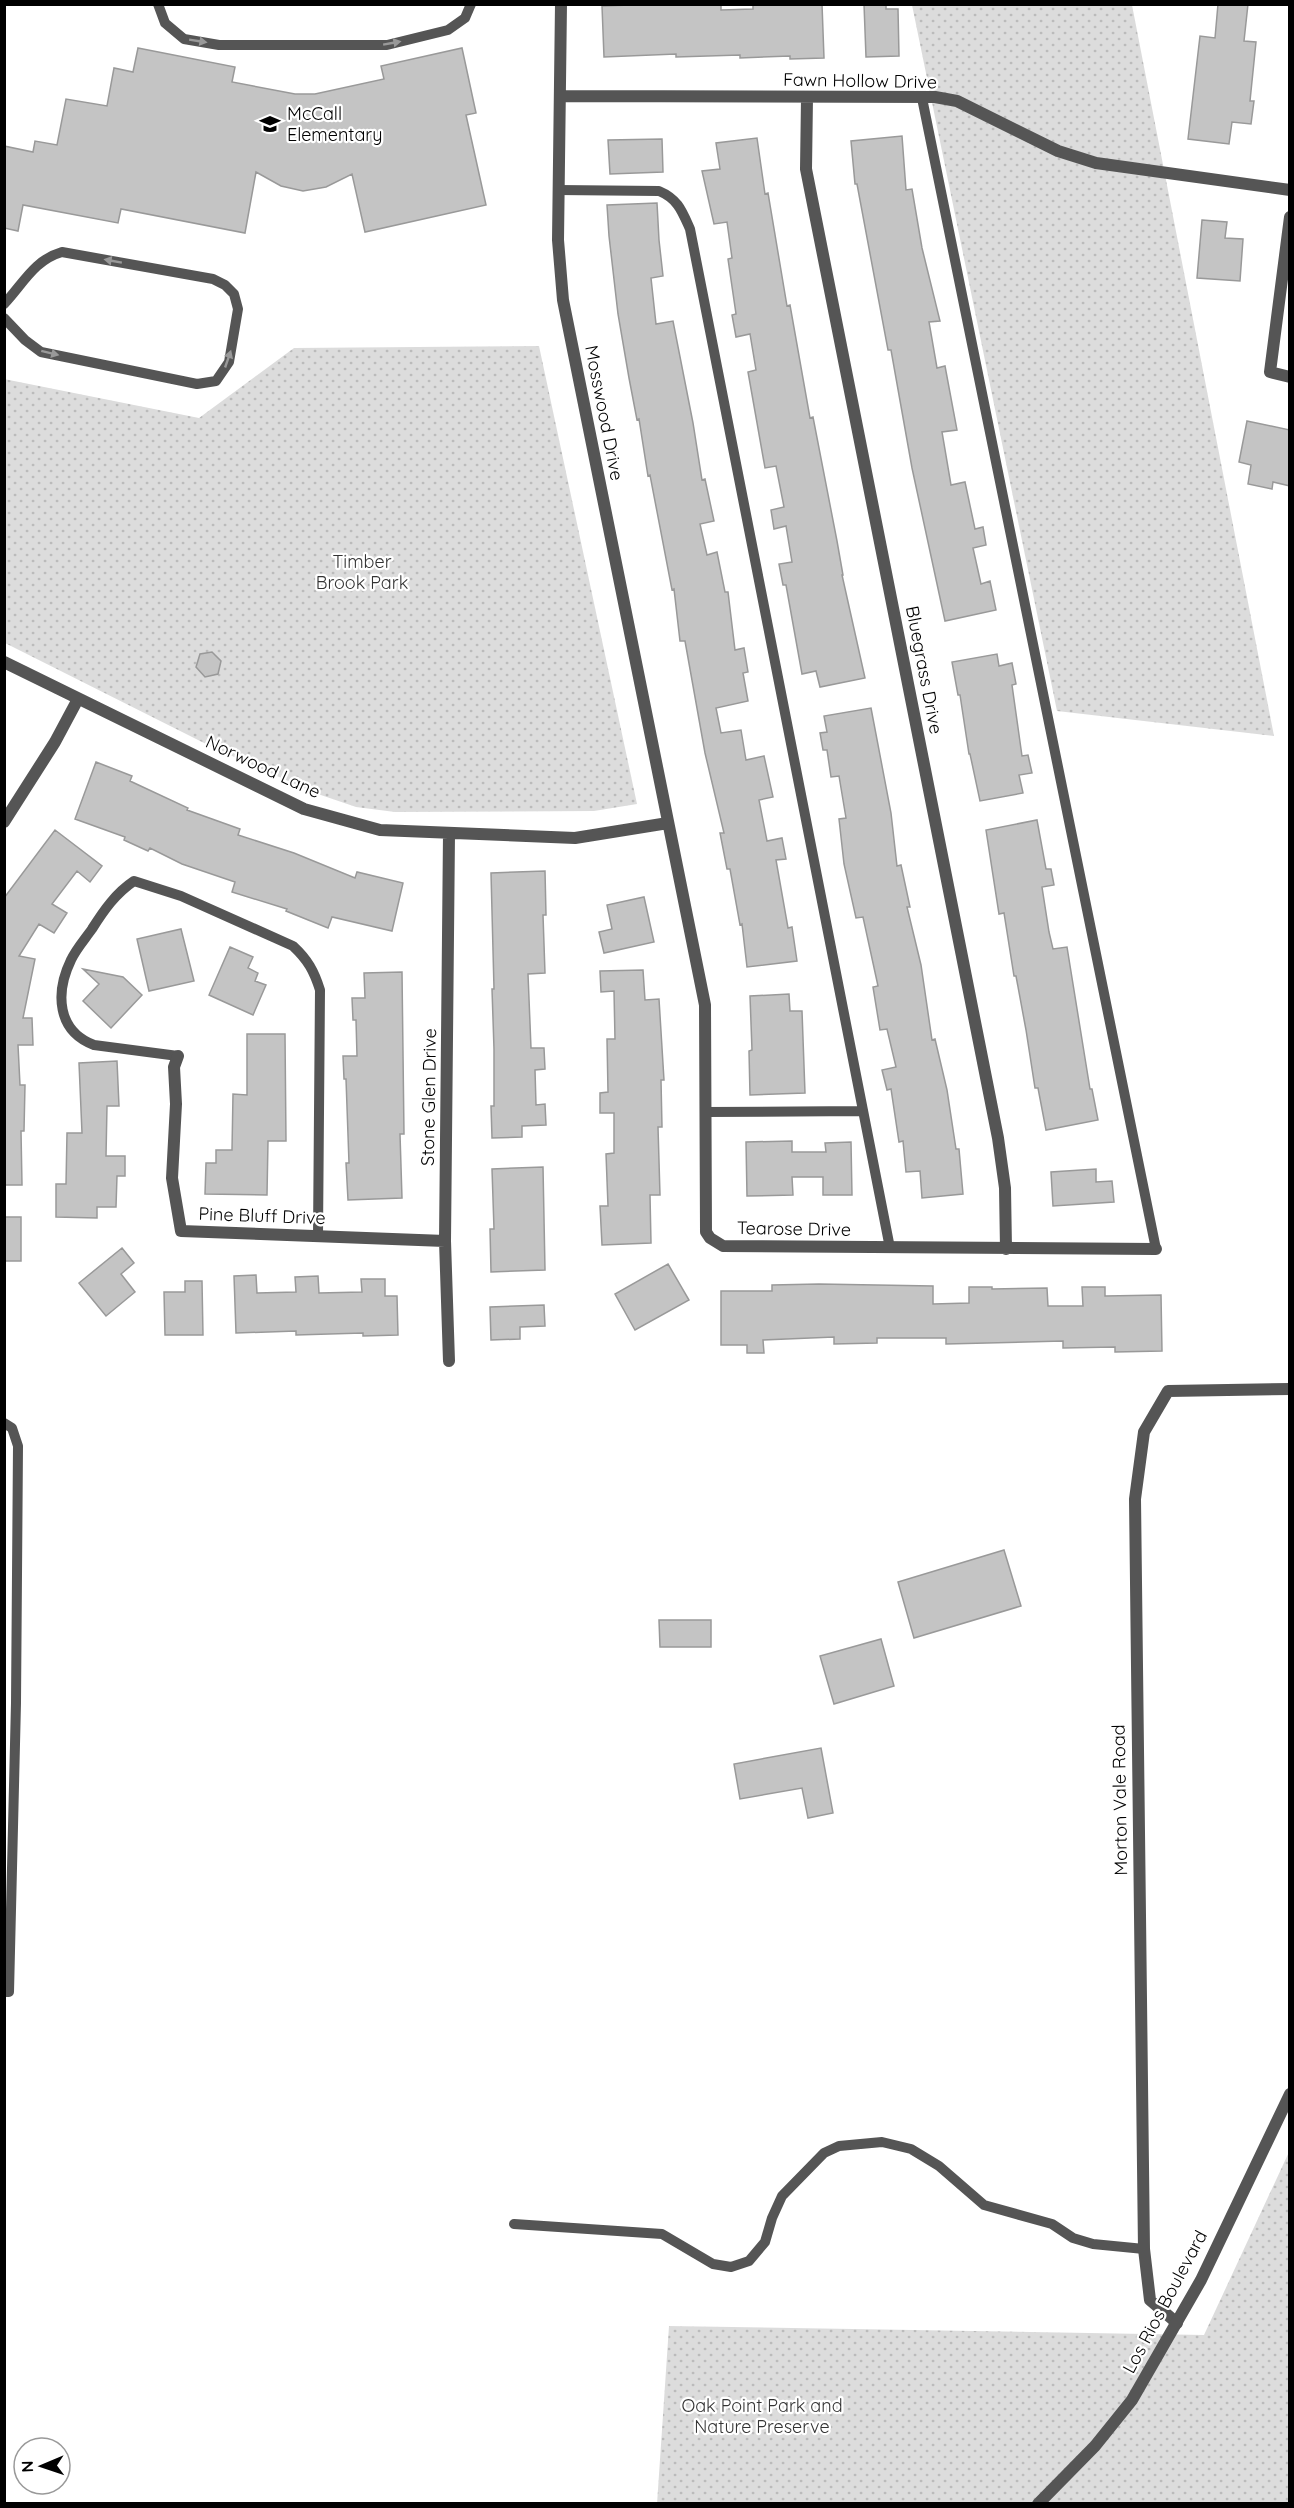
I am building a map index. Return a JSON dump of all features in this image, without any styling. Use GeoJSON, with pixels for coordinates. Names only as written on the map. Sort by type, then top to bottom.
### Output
{"type":"FeatureCollection","features":[{"type":"Feature","properties":{"kind":"street","name":"Mosswood Drive"},"geometry":{"type":"LineString","coordinates":[[561,4],[558,240],[563,300],[668,823]]}},
{"type":"Feature","properties":{"kind":"street","name":"Fawn Hollow Drive"},"geometry":{"type":"LineString","coordinates":[[560,96],[935,97],[957,101],[1058,151],[1096,163],[1290,190]]}},
{"type":"Feature","properties":{"kind":"street","name":"Bluegrass Drive"},"geometry":{"type":"LineString","coordinates":[[807,98],[806,169],[998,1138],[1005,1188],[1006,1249]]}},
{"type":"Feature","properties":{"kind":"street"},"geometry":{"type":"LineString","coordinates":[[1290,216],[1270,372],[1290,377]]}},
{"type":"Feature","properties":{"kind":"street","name":"Norwood Lane"},"geometry":{"type":"LineString","coordinates":[[4,663],[304,809],[380,830],[574,838],[668,823]]}},
{"type":"Feature","properties":{"kind":"street"},"geometry":{"type":"LineString","coordinates":[[4,822],[55,742],[78,699]]}},
{"type":"Feature","properties":{"kind":"street","name":"Tearose Drive"},"geometry":{"type":"LineString","coordinates":[[668,823],[705,1005],[706,1232],[716,1243],[723,1246],[1156,1249]]}},
{"type":"Feature","properties":{"kind":"street","name":"Stone Glen Drive"},"geometry":{"type":"LineString","coordinates":[[449,834],[446,1241],[449,1361]]}},
{"type":"Feature","properties":{"kind":"street","name":"Pine Bluff Drive"},"geometry":{"type":"LineString","coordinates":[[178,1056],[174,1067],[176,1104],[172,1178],[180,1231],[446,1241]]}},
{"type":"Feature","properties":{"kind":"street","name":"Morton Vale Road"},"geometry":{"type":"LineString","coordinates":[[1177,2324],[1150,2300],[1144,2249],[1135,1499],[1144,1432],[1168,1391],[1290,1389]]}},
{"type":"Feature","properties":{"kind":"street","name":"Los Rios Boulevard"},"geometry":{"type":"LineString","coordinates":[[1038,2504],[1095,2446],[1132,2400],[1201,2280],[1290,2094]]}},
{"type":"Feature","properties":{"kind":"lane"},"geometry":{"type":"LineString","coordinates":[[158,4],[165,23],[184,39],[219,45],[387,45],[448,30],[465,18],[471,4]]}},
{"type":"Feature","properties":{"kind":"lane"},"geometry":{"type":"LineString","coordinates":[[922,98],[1156,1249]]}},
{"type":"Feature","properties":{"kind":"lane"},"geometry":{"type":"LineString","coordinates":[[558,190],[659,191],[670,196],[680,205],[690,229],[890,1248]]}},
{"type":"Feature","properties":{"kind":"lane"},"geometry":{"type":"LineString","coordinates":[[4,304],[34,267],[49,256],[62,252],[213,279],[225,285],[234,294],[238,309],[229,362],[216,381],[197,384],[42,352],[25,340],[4,318]]}},
{"type":"Feature","properties":{"kind":"lane"},"geometry":{"type":"LineString","coordinates":[[178,1056],[94,1045],[81,1040],[64,1021],[63,986],[71,960],[119,891],[134,881],[181,896],[293,946],[306,958],[313,969],[320,990],[318,1236]]}},
{"type":"Feature","properties":{"kind":"lane"},"geometry":{"type":"LineString","coordinates":[[705,1112],[863,1111]]}},
{"type":"Feature","properties":{"kind":"lane"},"geometry":{"type":"LineString","coordinates":[[4,1423],[12,1428],[18,1446],[18,1457],[16,1703],[9,1992],[4,1992]]}},
{"type":"Feature","properties":{"kind":"lane"},"geometry":{"type":"LineString","coordinates":[[514,2224],[662,2234],[713,2264],[731,2267],[748,2261],[765,2242],[782,2196],[824,2153],[839,2146],[882,2142],[910,2149],[939,2166],[984,2205],[1052,2224],[1073,2238],[1094,2244],[1144,2249]]}},
{"type":"Feature","properties":{"kind":"green space"},"geometry":{"type":"Polygon","coordinates":[[[912,5],[1132,5],[1274,736],[1057,711],[912,5]]]}},
{"type":"Feature","properties":{"kind":"green space","name":"Timber Brook Park"},"geometry":{"type":"Polygon","coordinates":[[[539,346],[637,804],[594,811],[395,812],[356,807],[315,793],[212,747],[5,643],[4,379],[199,418],[294,348],[539,346]]]}},
{"type":"Feature","properties":{"kind":"green space","name":"Oak Point Park and Nature Preserve"},"geometry":{"type":"Polygon","coordinates":[[[1289,2152],[1289,2503],[657,2504],[669,2326],[1204,2335],[1289,2152]]]}},
{"type":"Feature","properties":{"kind":"building"},"geometry":{"type":"Polygon","coordinates":[[[721,4],[721,10],[753,9],[753,4],[822,4],[824,58],[790,59],[790,56],[740,58],[740,55],[676,57],[676,54],[604,57],[602,6],[721,4]]]}},
{"type":"Feature","properties":{"kind":"building"},"geometry":{"type":"Polygon","coordinates":[[[864,4],[886,4],[886,9],[898,9],[899,56],[866,57],[864,4]]]}},
{"type":"Feature","properties":{"kind":"building"},"geometry":{"type":"Polygon","coordinates":[[[1218,4],[1248,4],[1244,41],[1256,42],[1250,101],[1254,101],[1251,124],[1232,122],[1229,144],[1188,139],[1200,36],[1215,38],[1218,4]]]}},
{"type":"Feature","properties":{"kind":"building"},"geometry":{"type":"Polygon","coordinates":[[[138,48],[235,67],[232,82],[295,94],[315,94],[384,79],[381,66],[462,48],[476,113],[466,115],[486,205],[365,232],[352,174],[326,187],[303,191],[281,186],[256,172],[245,233],[121,209],[118,223],[23,205],[18,231],[4,228],[4,146],[33,152],[35,141],[57,145],[66,99],[107,106],[114,68],[133,72],[138,48]]]}},
{"type":"Feature","properties":{"kind":"building"},"geometry":{"type":"Polygon","coordinates":[[[902,136],[906,190],[912,189],[922,248],[940,321],[929,322],[937,368],[945,366],[957,430],[942,432],[951,485],[965,482],[975,529],[983,527],[986,545],[973,548],[981,584],[990,581],[996,610],[945,621],[912,468],[891,350],[888,350],[857,184],[855,184],[851,141],[902,136]]]}},
{"type":"Feature","properties":{"kind":"building"},"geometry":{"type":"Polygon","coordinates":[[[757,138],[765,194],[768,193],[787,306],[790,305],[810,418],[813,417],[842,575],[865,678],[820,687],[816,671],[802,674],[786,585],[783,585],[779,564],[792,562],[786,526],[774,529],[771,510],[784,507],[776,466],[765,468],[748,372],[756,370],[750,334],[736,337],[732,315],[736,314],[728,259],[732,258],[727,222],[714,224],[702,171],[720,169],[716,143],[757,138]]]}},
{"type":"Feature","properties":{"kind":"building"},"geometry":{"type":"Polygon","coordinates":[[[662,139],[663,172],[610,174],[608,140],[662,139]]]}},
{"type":"Feature","properties":{"kind":"building"},"geometry":{"type":"Polygon","coordinates":[[[657,203],[663,276],[651,278],[656,324],[673,321],[702,480],[705,479],[714,521],[700,524],[707,555],[717,552],[725,592],[728,592],[735,650],[744,648],[748,672],[743,673],[748,701],[716,708],[721,733],[741,730],[746,760],[764,756],[773,797],[759,800],[767,841],[782,838],[786,859],[776,860],[788,928],[792,927],[797,961],[747,967],[742,924],[740,925],[730,869],[727,869],[720,833],[724,833],[705,753],[685,641],[680,641],[674,589],[672,590],[629,378],[618,314],[607,205],[657,203]]]}},
{"type":"Feature","properties":{"kind":"building"},"geometry":{"type":"Polygon","coordinates":[[[1202,220],[1227,222],[1225,238],[1243,239],[1240,281],[1197,278],[1202,220]]]}},
{"type":"Feature","properties":{"kind":"building"},"geometry":{"type":"Polygon","coordinates":[[[1247,421],[1290,430],[1290,486],[1273,482],[1272,489],[1248,484],[1251,465],[1239,462],[1247,421]]]}},
{"type":"Feature","properties":{"kind":"building"},"geometry":{"type":"Polygon","coordinates":[[[212,652],[221,661],[218,674],[205,677],[196,667],[200,654],[212,652]]]}},
{"type":"Feature","properties":{"kind":"building"},"geometry":{"type":"Polygon","coordinates":[[[997,654],[999,666],[1012,663],[1016,684],[1012,685],[1022,756],[1028,755],[1032,773],[1019,775],[1023,793],[980,801],[952,662],[997,654]]]}},
{"type":"Feature","properties":{"kind":"building"},"geometry":{"type":"Polygon","coordinates":[[[871,708],[891,813],[897,866],[901,865],[910,907],[907,907],[921,965],[932,1040],[935,1039],[947,1090],[956,1149],[959,1149],[963,1194],[922,1198],[920,1171],[906,1172],[903,1141],[899,1142],[891,1089],[887,1090],[882,1070],[896,1067],[887,1029],[880,1030],[873,987],[878,986],[863,917],[856,918],[844,864],[839,819],[846,818],[839,776],[831,777],[827,750],[823,750],[820,733],[827,732],[824,716],[871,708]]]}},
{"type":"Feature","properties":{"kind":"building"},"geometry":{"type":"Polygon","coordinates":[[[96,762],[132,776],[130,781],[188,808],[187,810],[240,829],[238,835],[294,853],[355,878],[357,872],[403,883],[392,931],[332,917],[328,928],[286,911],[287,909],[232,892],[235,882],[182,864],[150,848],[148,851],[124,840],[125,837],[75,819],[96,762]]]}},
{"type":"Feature","properties":{"kind":"building"},"geometry":{"type":"Polygon","coordinates":[[[1037,820],[1046,869],[1051,869],[1054,885],[1042,887],[1049,932],[1053,949],[1067,947],[1090,1089],[1092,1089],[1098,1120],[1046,1130],[1038,1088],[1035,1088],[1004,913],[999,914],[986,830],[1037,820]]]}},
{"type":"Feature","properties":{"kind":"building"},"geometry":{"type":"Polygon","coordinates":[[[55,830],[102,866],[90,882],[77,871],[52,904],[67,913],[54,933],[39,924],[19,956],[35,959],[23,1018],[32,1018],[33,1045],[18,1045],[20,1085],[25,1085],[24,1131],[21,1131],[22,1185],[4,1185],[4,898],[55,830]]]}},
{"type":"Feature","properties":{"kind":"building"},"geometry":{"type":"Polygon","coordinates":[[[545,871],[546,915],[543,915],[545,973],[528,974],[531,1048],[544,1048],[545,1069],[535,1070],[536,1105],[545,1104],[546,1125],[522,1126],[522,1137],[492,1138],[494,1049],[492,989],[494,989],[491,873],[545,871]]]}},
{"type":"Feature","properties":{"kind":"building"},"geometry":{"type":"Polygon","coordinates":[[[644,897],[654,942],[604,953],[599,932],[612,929],[607,905],[644,897]]]}},
{"type":"Feature","properties":{"kind":"building"},"geometry":{"type":"Polygon","coordinates":[[[181,929],[194,981],[149,991],[137,939],[181,929]]]}},
{"type":"Feature","properties":{"kind":"building"},"geometry":{"type":"Polygon","coordinates":[[[230,947],[253,957],[248,968],[258,973],[255,981],[266,985],[253,1015],[209,995],[230,947]]]}},
{"type":"Feature","properties":{"kind":"building"},"geometry":{"type":"Polygon","coordinates":[[[83,969],[123,977],[142,995],[111,1028],[83,1001],[99,984],[83,969]]]}},
{"type":"Feature","properties":{"kind":"building"},"geometry":{"type":"Polygon","coordinates":[[[643,970],[645,1000],[659,999],[664,1080],[661,1080],[662,1127],[658,1127],[660,1195],[650,1195],[651,1243],[602,1245],[600,1206],[608,1206],[606,1154],[614,1153],[614,1113],[600,1113],[600,1093],[608,1092],[607,1039],[615,1039],[614,991],[601,992],[600,971],[643,970]]]}},
{"type":"Feature","properties":{"kind":"building"},"geometry":{"type":"Polygon","coordinates":[[[402,972],[404,1134],[400,1134],[402,1198],[348,1200],[346,1163],[349,1163],[343,1056],[357,1056],[356,1020],[353,1020],[352,998],[365,998],[364,973],[402,972]]]}},
{"type":"Feature","properties":{"kind":"building"},"geometry":{"type":"Polygon","coordinates":[[[789,994],[790,1011],[802,1011],[805,1093],[750,1095],[749,1051],[752,1050],[750,996],[789,994]]]}},
{"type":"Feature","properties":{"kind":"building"},"geometry":{"type":"Polygon","coordinates":[[[247,1034],[285,1034],[286,1141],[268,1141],[267,1195],[205,1194],[206,1163],[216,1163],[216,1150],[232,1150],[233,1094],[247,1095],[247,1034]]]}},
{"type":"Feature","properties":{"kind":"building"},"geometry":{"type":"Polygon","coordinates":[[[117,1061],[119,1106],[107,1106],[106,1156],[125,1156],[125,1176],[117,1176],[116,1207],[97,1207],[97,1218],[56,1217],[56,1184],[66,1184],[67,1133],[82,1133],[79,1063],[117,1061]]]}},
{"type":"Feature","properties":{"kind":"building"},"geometry":{"type":"Polygon","coordinates":[[[792,1141],[792,1152],[826,1152],[825,1143],[851,1142],[852,1195],[823,1195],[823,1177],[792,1177],[793,1195],[747,1196],[746,1142],[792,1141]]]}},
{"type":"Feature","properties":{"kind":"building"},"geometry":{"type":"Polygon","coordinates":[[[543,1167],[545,1270],[491,1272],[490,1229],[494,1229],[492,1169],[543,1167]]]}},
{"type":"Feature","properties":{"kind":"building"},"geometry":{"type":"Polygon","coordinates":[[[1096,1169],[1096,1182],[1112,1181],[1114,1202],[1053,1206],[1051,1172],[1096,1169]]]}},
{"type":"Feature","properties":{"kind":"building"},"geometry":{"type":"Polygon","coordinates":[[[4,1217],[21,1217],[21,1261],[4,1261],[4,1217]]]}},
{"type":"Feature","properties":{"kind":"building"},"geometry":{"type":"Polygon","coordinates":[[[122,1248],[134,1263],[121,1274],[135,1292],[106,1316],[79,1283],[122,1248]]]}},
{"type":"Feature","properties":{"kind":"building"},"geometry":{"type":"Polygon","coordinates":[[[668,1264],[689,1300],[635,1330],[615,1294],[668,1264]]]}},
{"type":"Feature","properties":{"kind":"building"},"geometry":{"type":"Polygon","coordinates":[[[256,1275],[257,1293],[296,1292],[295,1277],[318,1276],[319,1293],[362,1292],[361,1279],[385,1279],[385,1296],[397,1296],[398,1335],[363,1336],[363,1333],[296,1335],[296,1331],[236,1333],[234,1276],[256,1275]]]}},
{"type":"Feature","properties":{"kind":"building"},"geometry":{"type":"Polygon","coordinates":[[[185,1281],[202,1281],[203,1335],[165,1335],[164,1292],[185,1292],[185,1281]]]}},
{"type":"Feature","properties":{"kind":"building"},"geometry":{"type":"Polygon","coordinates":[[[772,1285],[933,1286],[933,1304],[969,1303],[969,1287],[1047,1288],[1048,1306],[1083,1306],[1082,1287],[1105,1287],[1105,1296],[1161,1295],[1162,1351],[1115,1352],[1115,1347],[1063,1348],[1063,1341],[946,1344],[946,1338],[877,1338],[877,1343],[834,1344],[834,1337],[763,1340],[764,1353],[747,1353],[747,1345],[721,1345],[721,1291],[772,1291],[772,1285]]]}},
{"type":"Feature","properties":{"kind":"building"},"geometry":{"type":"Polygon","coordinates":[[[544,1305],[545,1326],[520,1327],[520,1339],[491,1340],[490,1307],[544,1305]]]}},
{"type":"Feature","properties":{"kind":"building"},"geometry":{"type":"Polygon","coordinates":[[[1004,1550],[1021,1606],[914,1638],[898,1582],[1004,1550]]]}},
{"type":"Feature","properties":{"kind":"building"},"geometry":{"type":"Polygon","coordinates":[[[659,1620],[711,1620],[711,1647],[660,1647],[659,1620]]]}},
{"type":"Feature","properties":{"kind":"building"},"geometry":{"type":"Polygon","coordinates":[[[881,1639],[894,1686],[834,1704],[820,1656],[881,1639]]]}},
{"type":"Feature","properties":{"kind":"building"},"geometry":{"type":"Polygon","coordinates":[[[821,1748],[833,1813],[808,1818],[802,1788],[740,1799],[734,1764],[821,1748]]]}},
{"type":"Feature","properties":{"kind":"place","name":"McCall Elementary"},"geometry":{"type":"Point","coordinates":[270,124]}}]}
